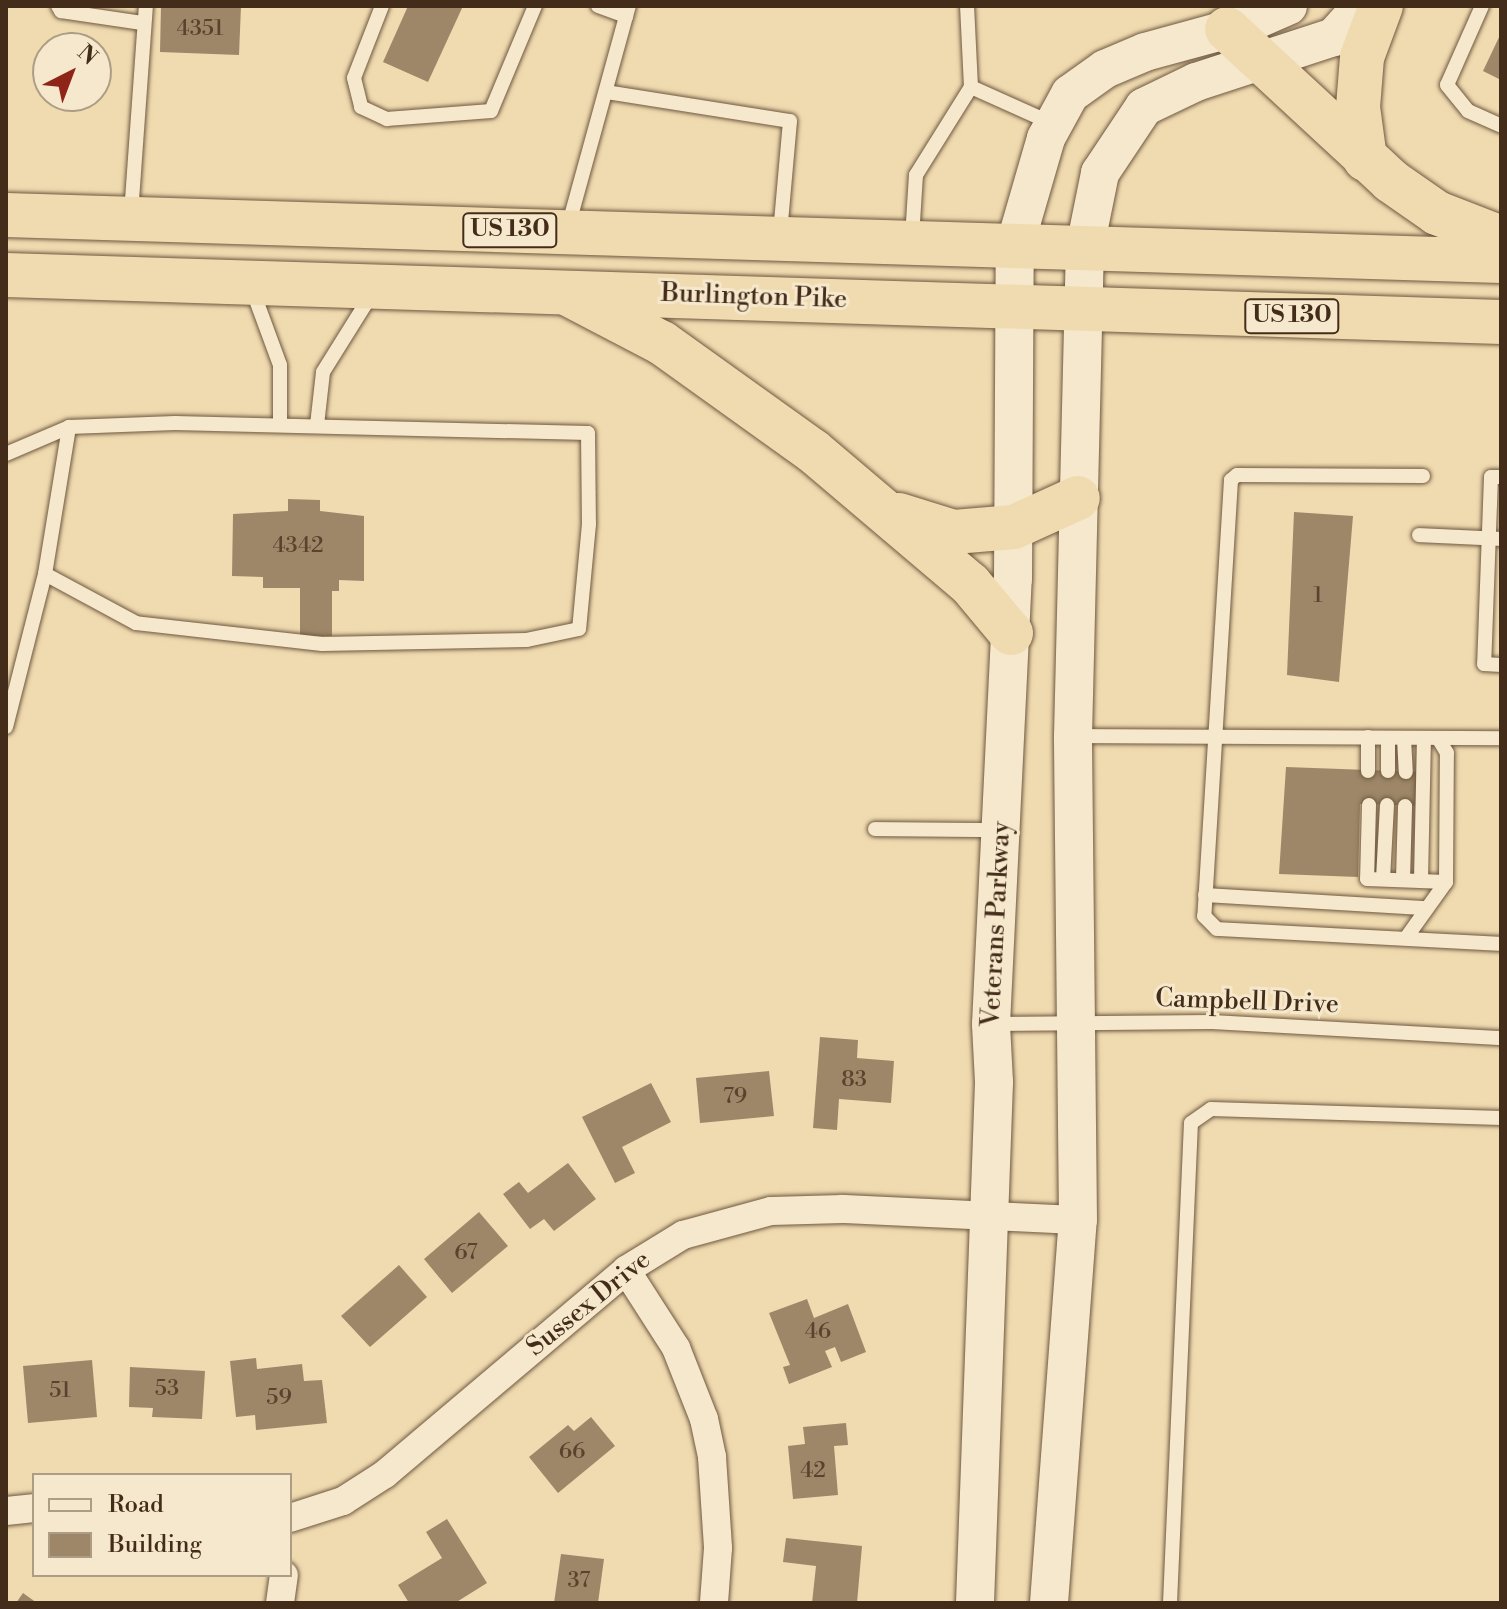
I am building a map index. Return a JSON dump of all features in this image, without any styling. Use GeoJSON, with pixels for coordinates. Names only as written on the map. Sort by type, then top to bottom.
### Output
{"type":"FeatureCollection","features":[{"type":"Feature","properties":{"kind":"highway"},"geometry":{"type":"LineString","coordinates":[[1365,159],[1358,107],[1362,57],[1381,6]]}},
{"type":"Feature","properties":{"kind":"highway"},"geometry":{"type":"LineString","coordinates":[[1227,29],[1365,159],[1437,213],[1501,238]]}},
{"type":"Feature","properties":{"kind":"highway","name":"US 130"},"geometry":{"type":"LineString","coordinates":[[6,215],[1501,261]]}},
{"type":"Feature","properties":{"kind":"highway","name":"Burlington Pike"},"geometry":{"type":"LineString","coordinates":[[6,275],[375,289],[557,289],[1012,308],[1501,322]]}},
{"type":"Feature","properties":{"kind":"highway"},"geometry":{"type":"LineString","coordinates":[[557,289],[683,357],[879,504],[970,584],[1011,633]]}},
{"type":"Feature","properties":{"kind":"highway"},"geometry":{"type":"LineString","coordinates":[[879,504],[933,529],[1014,527],[1078,498]]}},
{"type":"Feature","properties":{"kind":"main road","name":"Veterans Parkway"},"geometry":{"type":"LineString","coordinates":[[975,1603],[990,1217],[991,1024],[1011,633],[1015,245],[1054,124],[1070,94],[1105,69],[1288,6]]}},
{"type":"Feature","properties":{"kind":"main road"},"geometry":{"type":"LineString","coordinates":[[1049,1603],[1078,1220],[1073,736],[1085,247],[1100,173],[1144,107],[1260,61],[1334,37],[1362,6]]}},
{"type":"Feature","properties":{"kind":"street","name":"Sussex Drive"},"geometry":{"type":"LineString","coordinates":[[292,1524],[343,1501],[385,1474],[626,1270],[683,1235],[771,1211],[1078,1220]]}},
{"type":"Feature","properties":{"kind":"street"},"geometry":{"type":"LineString","coordinates":[[626,1270],[676,1348],[704,1419],[712,1457],[718,1548],[714,1603]]}},
{"type":"Feature","properties":{"kind":"street"},"geometry":{"type":"LineString","coordinates":[[6,1511],[32,1508]]}},
{"type":"Feature","properties":{"kind":"street"},"geometry":{"type":"LineString","coordinates":[[280,1603],[284,1577]]}},
{"type":"Feature","properties":{"kind":"lane"},"geometry":{"type":"LineString","coordinates":[[58,6],[61,11],[142,23]]}},
{"type":"Feature","properties":{"kind":"lane"},"geometry":{"type":"LineString","coordinates":[[131,219],[142,23],[146,6]]}},
{"type":"Feature","properties":{"kind":"lane"},"geometry":{"type":"LineString","coordinates":[[382,6],[354,78],[361,107],[387,119],[491,111],[535,6]]}},
{"type":"Feature","properties":{"kind":"lane"},"geometry":{"type":"LineString","coordinates":[[567,232],[628,11],[598,6]]}},
{"type":"Feature","properties":{"kind":"lane"},"geometry":{"type":"LineString","coordinates":[[912,242],[916,175],[971,87],[967,6]]}},
{"type":"Feature","properties":{"kind":"lane"},"geometry":{"type":"LineString","coordinates":[[1482,6],[1447,85],[1468,111],[1501,126]]}},
{"type":"Feature","properties":{"kind":"lane"},"geometry":{"type":"LineString","coordinates":[[971,87],[1054,124]]}},
{"type":"Feature","properties":{"kind":"lane"},"geometry":{"type":"LineString","coordinates":[[606,92],[790,121],[780,238]]}},
{"type":"Feature","properties":{"kind":"lane"},"geometry":{"type":"LineString","coordinates":[[250,285],[280,365],[280,425]]}},
{"type":"Feature","properties":{"kind":"lane"},"geometry":{"type":"LineString","coordinates":[[317,425],[323,372],[375,289]]}},
{"type":"Feature","properties":{"kind":"lane"},"geometry":{"type":"LineString","coordinates":[[6,454],[69,427],[317,425],[588,433],[589,524],[579,629],[527,640],[322,644],[136,623],[45,574]]}},
{"type":"Feature","properties":{"kind":"lane"},"geometry":{"type":"LineString","coordinates":[[6,727],[45,574],[69,427]]}},
{"type":"Feature","properties":{"kind":"lane"},"geometry":{"type":"LineString","coordinates":[[1423,476],[1237,475],[1231,480],[1204,916],[1217,929],[1501,944]]}},
{"type":"Feature","properties":{"kind":"lane"},"geometry":{"type":"LineString","coordinates":[[1501,477],[1491,477],[1495,539],[1484,664],[1501,665]]}},
{"type":"Feature","properties":{"kind":"lane"},"geometry":{"type":"LineString","coordinates":[[1419,535],[1495,539]]}},
{"type":"Feature","properties":{"kind":"lane"},"geometry":{"type":"LineString","coordinates":[[1073,736],[1501,738]]}},
{"type":"Feature","properties":{"kind":"lane"},"geometry":{"type":"LineString","coordinates":[[1368,737],[1368,771]]}},
{"type":"Feature","properties":{"kind":"lane"},"geometry":{"type":"LineString","coordinates":[[1388,738],[1388,771]]}},
{"type":"Feature","properties":{"kind":"lane"},"geometry":{"type":"LineString","coordinates":[[1404,738],[1406,772]]}},
{"type":"Feature","properties":{"kind":"lane"},"geometry":{"type":"LineString","coordinates":[[1406,938],[1446,882],[1447,753],[1431,738]]}},
{"type":"Feature","properties":{"kind":"lane"},"geometry":{"type":"LineString","coordinates":[[1421,880],[1431,738]]}},
{"type":"Feature","properties":{"kind":"lane"},"geometry":{"type":"LineString","coordinates":[[1369,805],[1367,879],[1446,882]]}},
{"type":"Feature","properties":{"kind":"lane"},"geometry":{"type":"LineString","coordinates":[[1383,879],[1387,805]]}},
{"type":"Feature","properties":{"kind":"lane"},"geometry":{"type":"LineString","coordinates":[[1403,879],[1405,806]]}},
{"type":"Feature","properties":{"kind":"lane"},"geometry":{"type":"LineString","coordinates":[[875,829],[1002,830]]}},
{"type":"Feature","properties":{"kind":"lane"},"geometry":{"type":"LineString","coordinates":[[1205,895],[1427,908]]}},
{"type":"Feature","properties":{"kind":"lane","name":"Campbell Drive"},"geometry":{"type":"LineString","coordinates":[[991,1024],[1077,1020],[1501,1038]]}},
{"type":"Feature","properties":{"kind":"lane"},"geometry":{"type":"LineString","coordinates":[[1170,1603],[1191,1123],[1211,1109],[1501,1118]]}},
{"type":"Feature","properties":{"kind":"building"},"geometry":{"type":"Polygon","coordinates":[[[161,6],[241,6],[239,55],[160,52],[161,6]]]}},
{"type":"Feature","properties":{"kind":"building"},"geometry":{"type":"Polygon","coordinates":[[[408,6],[463,6],[428,82],[383,62],[408,6]]]}},
{"type":"Feature","properties":{"kind":"building"},"geometry":{"type":"Polygon","coordinates":[[[1501,33],[1501,80],[1483,71],[1501,33]]]}},
{"type":"Feature","properties":{"kind":"building"},"geometry":{"type":"Polygon","coordinates":[[[288,499],[320,500],[320,511],[364,516],[364,581],[339,580],[339,591],[332,591],[332,636],[300,636],[300,588],[263,588],[263,577],[232,576],[233,514],[288,511],[288,499]]]}},
{"type":"Feature","properties":{"kind":"building"},"geometry":{"type":"Polygon","coordinates":[[[1294,512],[1353,516],[1339,682],[1287,675],[1294,512]]]}},
{"type":"Feature","properties":{"kind":"building"},"geometry":{"type":"Polygon","coordinates":[[[1286,767],[1423,772],[1422,806],[1360,804],[1358,877],[1279,874],[1286,767]]]}},
{"type":"Feature","properties":{"kind":"building"},"geometry":{"type":"Polygon","coordinates":[[[820,1037],[858,1040],[857,1058],[894,1061],[891,1103],[839,1099],[837,1130],[813,1128],[820,1037]]]}},
{"type":"Feature","properties":{"kind":"building"},"geometry":{"type":"Polygon","coordinates":[[[769,1071],[774,1116],[700,1123],[696,1078],[769,1071]]]}},
{"type":"Feature","properties":{"kind":"building"},"geometry":{"type":"Polygon","coordinates":[[[651,1083],[671,1122],[622,1147],[635,1173],[615,1183],[582,1117],[651,1083]]]}},
{"type":"Feature","properties":{"kind":"building"},"geometry":{"type":"Polygon","coordinates":[[[568,1163],[596,1199],[554,1231],[544,1219],[530,1229],[503,1194],[519,1182],[528,1193],[568,1163]]]}},
{"type":"Feature","properties":{"kind":"building"},"geometry":{"type":"Polygon","coordinates":[[[479,1212],[508,1246],[452,1293],[424,1259],[479,1212]]]}},
{"type":"Feature","properties":{"kind":"building"},"geometry":{"type":"Polygon","coordinates":[[[399,1265],[427,1297],[370,1347],[341,1316],[399,1265]]]}},
{"type":"Feature","properties":{"kind":"building"},"geometry":{"type":"Polygon","coordinates":[[[807,1299],[814,1318],[848,1304],[866,1352],[841,1362],[835,1347],[825,1351],[832,1367],[789,1384],[783,1367],[790,1365],[769,1313],[807,1299]]]}},
{"type":"Feature","properties":{"kind":"building"},"geometry":{"type":"Polygon","coordinates":[[[256,1358],[257,1369],[302,1364],[304,1381],[322,1380],[327,1423],[256,1430],[255,1415],[236,1417],[230,1361],[256,1358]]]}},
{"type":"Feature","properties":{"kind":"building"},"geometry":{"type":"Polygon","coordinates":[[[92,1360],[97,1417],[28,1423],[23,1366],[92,1360]]]}},
{"type":"Feature","properties":{"kind":"building"},"geometry":{"type":"Polygon","coordinates":[[[130,1367],[205,1371],[202,1419],[152,1417],[153,1408],[129,1407],[130,1367]]]}},
{"type":"Feature","properties":{"kind":"building"},"geometry":{"type":"Polygon","coordinates":[[[591,1417],[615,1446],[558,1493],[529,1457],[568,1425],[574,1431],[591,1417]]]}},
{"type":"Feature","properties":{"kind":"building"},"geometry":{"type":"Polygon","coordinates":[[[846,1423],[848,1445],[834,1446],[838,1495],[793,1499],[788,1446],[805,1444],[803,1427],[846,1423]]]}},
{"type":"Feature","properties":{"kind":"building"},"geometry":{"type":"Polygon","coordinates":[[[447,1519],[487,1583],[455,1603],[409,1603],[398,1585],[442,1558],[426,1532],[447,1519]]]}},
{"type":"Feature","properties":{"kind":"building"},"geometry":{"type":"Polygon","coordinates":[[[786,1538],[862,1546],[857,1603],[812,1603],[816,1566],[783,1562],[786,1538]]]}},
{"type":"Feature","properties":{"kind":"building"},"geometry":{"type":"Polygon","coordinates":[[[561,1554],[604,1559],[598,1603],[554,1603],[561,1554]]]}},
{"type":"Feature","properties":{"kind":"building"},"geometry":{"type":"Polygon","coordinates":[[[23,1593],[37,1603],[16,1603],[23,1593]]]}}]}
